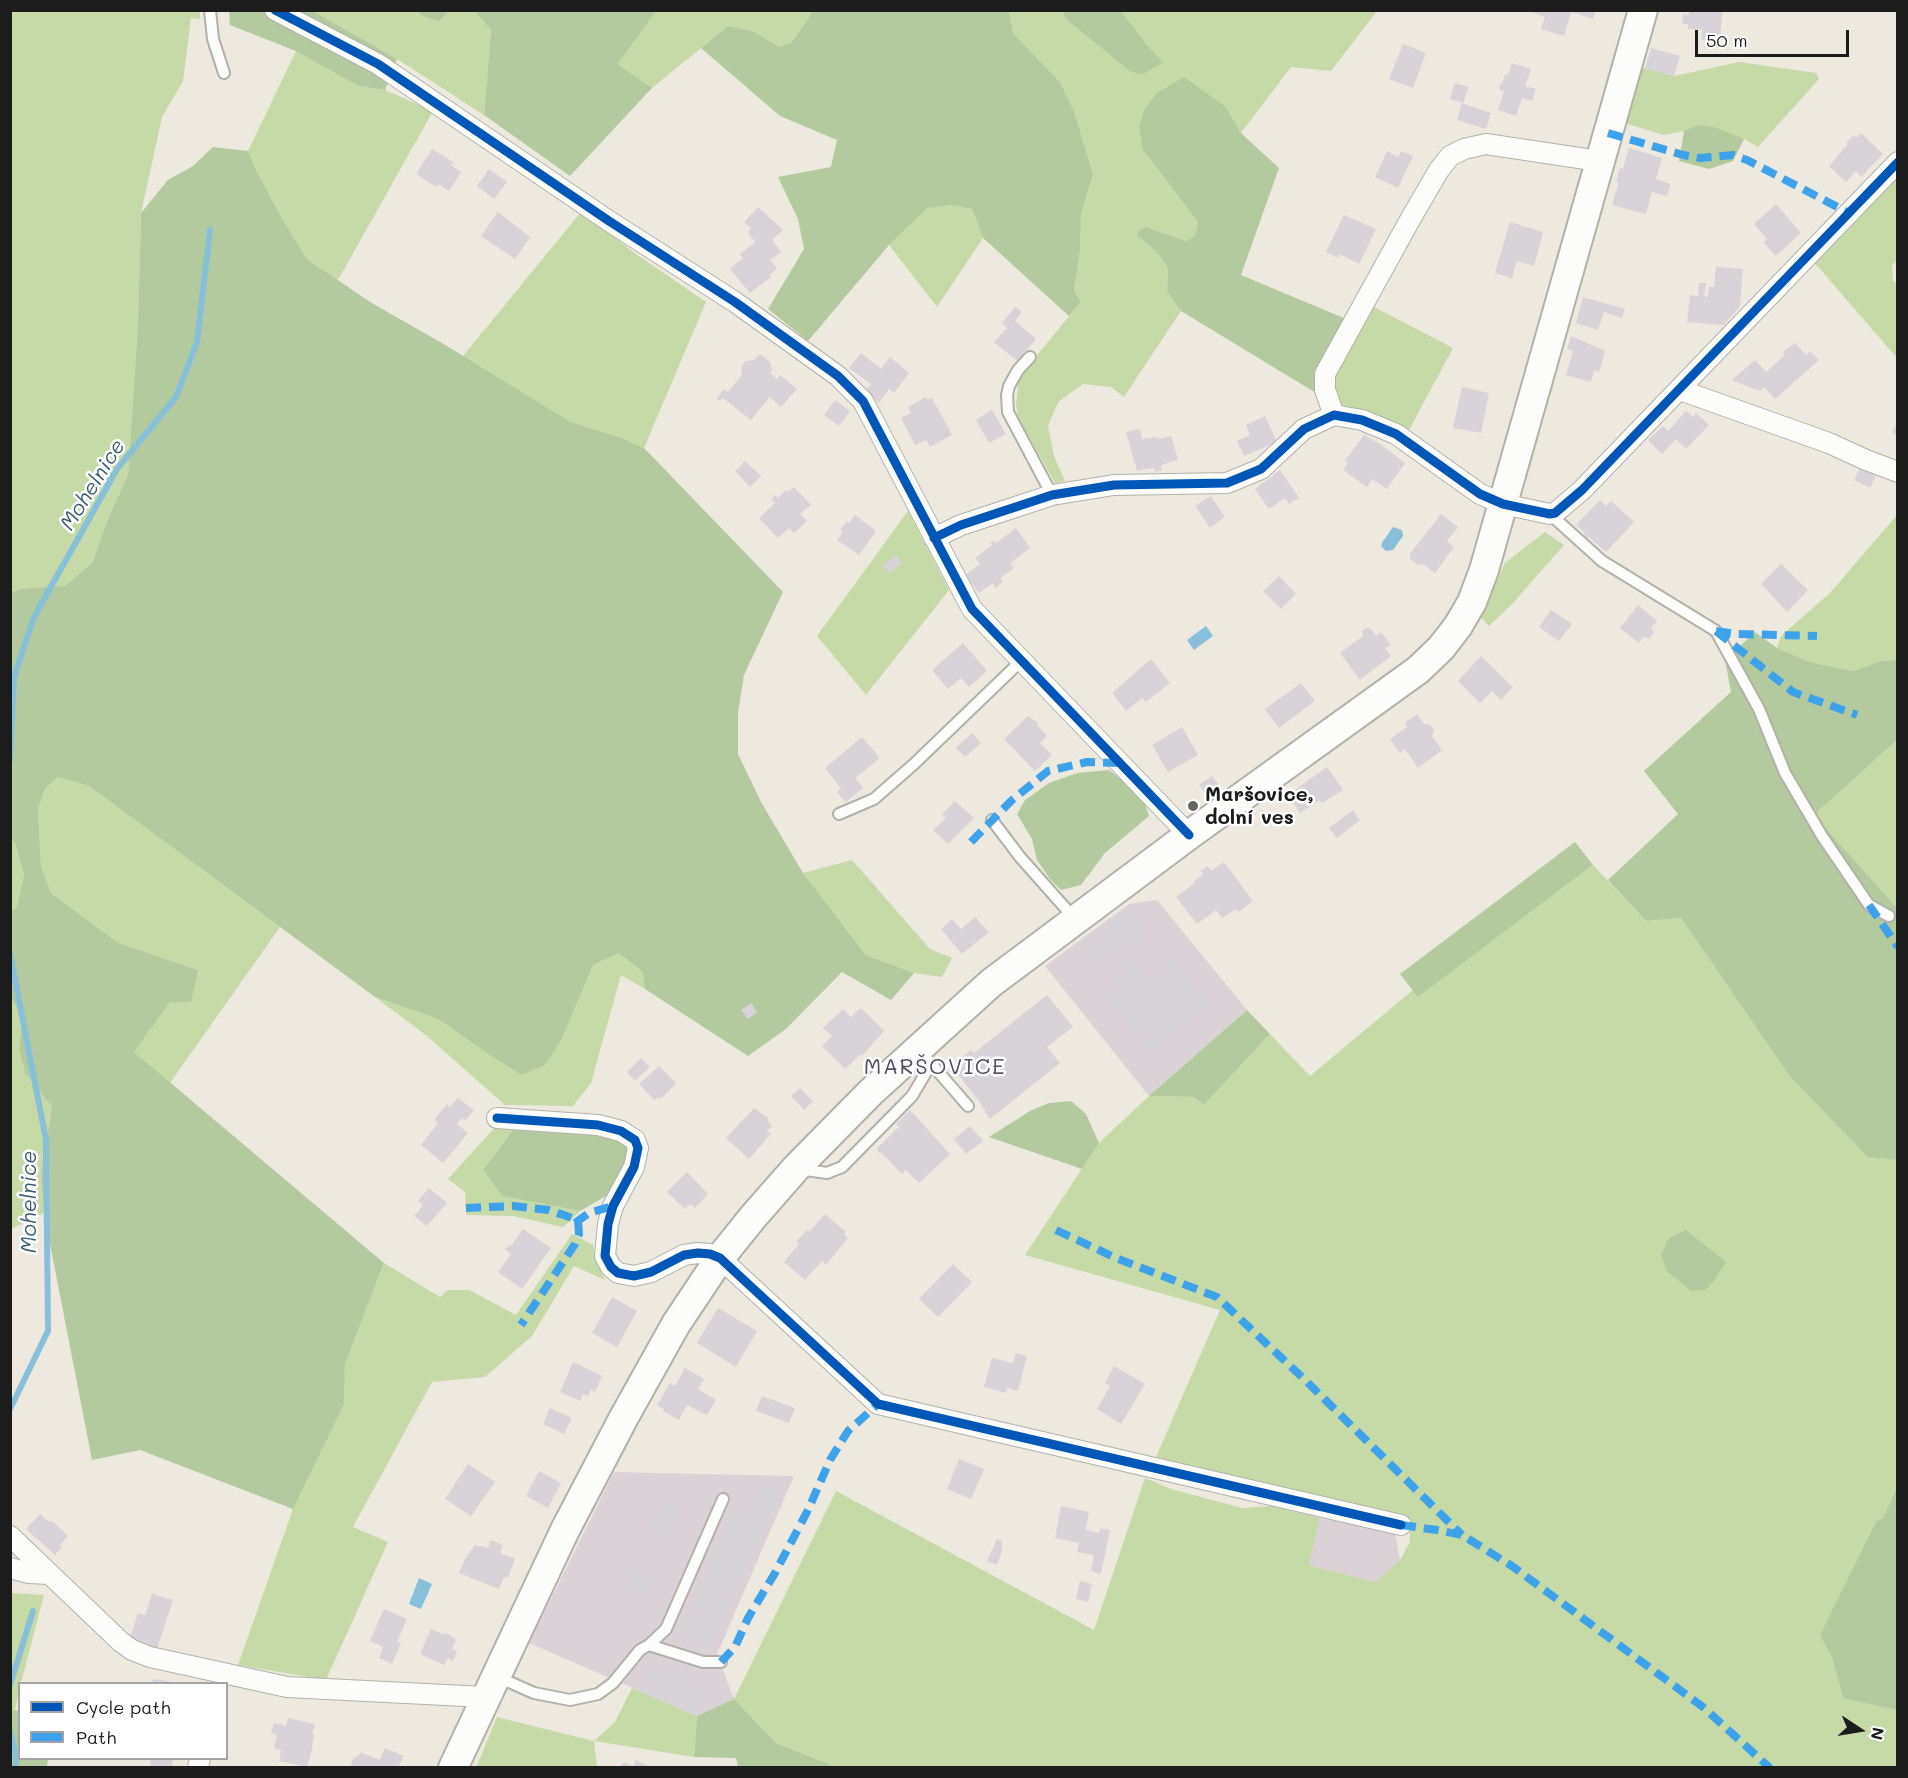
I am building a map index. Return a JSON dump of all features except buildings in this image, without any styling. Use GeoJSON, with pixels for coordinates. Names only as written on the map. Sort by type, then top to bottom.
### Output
{"type":"FeatureCollection","features":[{"type":"Feature","properties":{"kind":"main road"},"geometry":{"type":"LineString","coordinates":[[453,1767],[565,1530],[676,1324],[720,1258],[796,1168],[871,1092],[924,1056],[991,983],[1189,835],[1384,696],[1418,670],[1441,648],[1458,626],[1472,602],[1484,570],[1643,10]]}},
{"type":"Feature","properties":{"kind":"street"},"geometry":{"type":"LineString","coordinates":[[275,10],[378,64],[609,221],[735,302],[838,376],[863,401],[881,432],[972,609],[1189,835]]}},
{"type":"Feature","properties":{"kind":"street"},"geometry":{"type":"LineString","coordinates":[[1334,415],[1325,390],[1325,374],[1416,209],[1450,156],[1464,149],[1486,144],[1599,161]]}},
{"type":"Feature","properties":{"kind":"street"},"geometry":{"type":"LineString","coordinates":[[934,538],[961,525],[1052,495],[1114,485],[1227,483],[1262,470],[1304,429],[1334,415],[1362,420],[1396,434],[1480,494],[1503,504],[1550,514],[1562,508],[1582,490],[1898,162]]}},
{"type":"Feature","properties":{"kind":"street"},"geometry":{"type":"LineString","coordinates":[[1680,390],[1829,442],[1898,472]]}},
{"type":"Feature","properties":{"kind":"street"},"geometry":{"type":"LineString","coordinates":[[497,1118],[598,1125],[621,1131],[635,1140],[638,1148],[634,1167],[613,1206],[608,1224],[605,1257],[611,1266],[618,1273],[634,1276],[651,1272],[684,1255],[698,1253],[720,1258],[878,1404],[1401,1525]]}},
{"type":"Feature","properties":{"kind":"street"},"geometry":{"type":"LineString","coordinates":[[11,1538],[121,1642],[132,1650],[150,1657],[216,1677],[287,1687],[490,1687]]}},
{"type":"Feature","properties":{"kind":"street"},"geometry":{"type":"LineString","coordinates":[[10,1568],[29,1573],[50,1574]]}},
{"type":"Feature","properties":{"kind":"lane"},"geometry":{"type":"LineString","coordinates":[[210,10],[213,39],[224,73]]}},
{"type":"Feature","properties":{"kind":"lane"},"geometry":{"type":"LineString","coordinates":[[1030,357],[1009,386],[1008,412],[1052,495]]}},
{"type":"Feature","properties":{"kind":"lane"},"geometry":{"type":"LineString","coordinates":[[1550,514],[1602,561],[1716,632],[1759,709],[1785,773],[1822,836],[1869,905],[1889,916]]}},
{"type":"Feature","properties":{"kind":"lane"},"geometry":{"type":"LineString","coordinates":[[840,814],[874,799],[914,764],[1021,661]]}},
{"type":"Feature","properties":{"kind":"lane"},"geometry":{"type":"LineString","coordinates":[[992,820],[1020,857],[1076,920]]}},
{"type":"Feature","properties":{"kind":"lane"},"geometry":{"type":"LineString","coordinates":[[924,1056],[968,1106]]}},
{"type":"Feature","properties":{"kind":"lane"},"geometry":{"type":"LineString","coordinates":[[490,1687],[570,1700],[598,1694],[613,1683],[640,1650],[650,1645],[666,1629],[723,1499]]}},
{"type":"Feature","properties":{"kind":"lane"},"geometry":{"type":"LineString","coordinates":[[650,1645],[703,1662],[721,1662]]}},
{"type":"Feature","properties":{"kind":"shaded area"},"geometry":{"type":"Polygon","coordinates":[[[1157,900],[1247,1010],[1149,1096],[1045,966],[1129,904],[1157,900]]]}},
{"type":"Feature","properties":{"kind":"shaded area"},"geometry":{"type":"Polygon","coordinates":[[[614,1472],[794,1476],[717,1654],[734,1699],[697,1716],[529,1643],[614,1472]]]}},
{"type":"Feature","properties":{"kind":"shaded area"},"geometry":{"type":"Polygon","coordinates":[[[1320,1518],[1395,1533],[1400,1560],[1377,1582],[1309,1565],[1320,1518]]]}},
{"type":"Feature","properties":{"kind":"green space"},"geometry":{"type":"Polygon","coordinates":[[[11,11],[200,11],[200,19],[191,18],[183,81],[162,117],[141,213],[138,323],[128,475],[109,516],[92,563],[65,586],[11,593],[11,11]]]}},
{"type":"Feature","properties":{"kind":"green space"},"geometry":{"type":"Polygon","coordinates":[[[229,11],[313,11],[397,59],[385,90],[358,86],[296,51],[230,25],[229,11]]]}},
{"type":"Feature","properties":{"kind":"green space"},"geometry":{"type":"Polygon","coordinates":[[[313,11],[416,11],[437,22],[449,11],[477,11],[491,30],[484,115],[397,59],[313,11]]]}},
{"type":"Feature","properties":{"kind":"green space"},"geometry":{"type":"Polygon","coordinates":[[[416,11],[449,11],[438,22],[416,11]]]}},
{"type":"Feature","properties":{"kind":"green space"},"geometry":{"type":"Polygon","coordinates":[[[475,11],[656,11],[618,64],[652,88],[570,176],[484,115],[491,30],[475,11]]]}},
{"type":"Feature","properties":{"kind":"green space"},"geometry":{"type":"Polygon","coordinates":[[[656,11],[813,11],[792,42],[779,47],[755,32],[728,26],[652,88],[618,64],[656,11]]]}},
{"type":"Feature","properties":{"kind":"green space"},"geometry":{"type":"Polygon","coordinates":[[[813,11],[1009,11],[1013,33],[1060,82],[1074,111],[1093,174],[1081,214],[1080,252],[1074,290],[1081,302],[1069,316],[983,238],[972,209],[950,205],[927,208],[889,245],[808,341],[768,309],[804,249],[798,219],[778,177],[831,167],[837,140],[780,116],[701,48],[728,26],[755,32],[779,47],[792,42],[813,11]]]}},
{"type":"Feature","properties":{"kind":"green space"},"geometry":{"type":"Polygon","coordinates":[[[1009,11],[1063,11],[1065,18],[1144,74],[1162,62],[1121,11],[1377,11],[1331,71],[1291,67],[1241,133],[1226,107],[1143,150],[1198,222],[1195,236],[1186,241],[1146,227],[1157,252],[1168,268],[1167,292],[1181,311],[1124,397],[1111,387],[1083,384],[1058,402],[1048,426],[1054,456],[1065,481],[1055,483],[1018,417],[1016,404],[1019,377],[1081,302],[1074,290],[1080,252],[1081,214],[1093,174],[1074,111],[1060,82],[1013,33],[1009,11]]]}},
{"type":"Feature","properties":{"kind":"green space"},"geometry":{"type":"Polygon","coordinates":[[[1063,11],[1121,11],[1163,62],[1144,74],[1131,72],[1065,18],[1063,11]]]}},
{"type":"Feature","properties":{"kind":"green space"},"geometry":{"type":"Polygon","coordinates":[[[296,51],[358,86],[385,90],[433,111],[338,280],[307,259],[283,220],[248,151],[296,51]]]}},
{"type":"Feature","properties":{"kind":"green space"},"geometry":{"type":"Polygon","coordinates":[[[1739,62],[1816,73],[1819,79],[1758,147],[1744,139],[1697,125],[1684,131],[1664,135],[1624,123],[1640,68],[1674,76],[1739,62]]]}},
{"type":"Feature","properties":{"kind":"green space"},"geometry":{"type":"Polygon","coordinates":[[[1184,77],[1226,107],[1241,133],[1279,168],[1241,275],[1346,319],[1316,393],[1181,311],[1167,292],[1168,268],[1157,252],[1137,235],[1146,227],[1186,241],[1195,236],[1198,222],[1143,150],[1139,127],[1145,108],[1157,93],[1184,77]]]}},
{"type":"Feature","properties":{"kind":"green space"},"geometry":{"type":"Polygon","coordinates":[[[1697,125],[1714,127],[1744,139],[1733,161],[1709,169],[1679,161],[1684,131],[1697,125]]]}},
{"type":"Feature","properties":{"kind":"green space"},"geometry":{"type":"Polygon","coordinates":[[[213,147],[248,151],[283,220],[307,259],[370,302],[571,422],[622,438],[644,448],[783,592],[744,675],[738,713],[738,754],[761,802],[803,873],[866,955],[914,973],[891,1000],[842,972],[786,1029],[748,1056],[645,989],[643,972],[619,953],[593,965],[561,1041],[545,1065],[521,1075],[438,1019],[375,997],[89,786],[58,777],[45,789],[38,809],[41,866],[51,893],[119,943],[198,970],[191,1002],[170,1002],[134,1052],[384,1263],[345,1364],[344,1405],[293,1509],[140,1450],[92,1460],[44,1213],[41,1172],[52,1107],[25,1073],[19,1050],[21,1026],[18,1009],[11,999],[11,911],[17,907],[24,874],[15,843],[10,838],[10,593],[21,589],[65,586],[92,563],[109,516],[128,475],[138,323],[141,213],[168,180],[193,166],[213,147]]]}},
{"type":"Feature","properties":{"kind":"green space"},"geometry":{"type":"Polygon","coordinates":[[[1897,175],[1897,261],[1892,265],[1893,280],[1897,285],[1897,358],[1814,262],[1897,175]]]}},
{"type":"Feature","properties":{"kind":"green space"},"geometry":{"type":"Polygon","coordinates":[[[950,205],[972,209],[983,238],[937,307],[889,245],[927,207],[950,205]]]}},
{"type":"Feature","properties":{"kind":"green space"},"geometry":{"type":"Polygon","coordinates":[[[581,212],[636,254],[706,302],[644,448],[622,438],[571,422],[463,356],[581,212]]]}},
{"type":"Feature","properties":{"kind":"green space"},"geometry":{"type":"Polygon","coordinates":[[[1374,307],[1453,348],[1408,432],[1365,412],[1343,406],[1332,387],[1332,375],[1374,307]]]}},
{"type":"Feature","properties":{"kind":"green space"},"geometry":{"type":"Polygon","coordinates":[[[908,511],[949,590],[866,695],[817,636],[908,511]]]}},
{"type":"Feature","properties":{"kind":"green space"},"geometry":{"type":"Polygon","coordinates":[[[1897,515],[1897,660],[1880,661],[1854,671],[1810,662],[1777,648],[1781,636],[1830,593],[1897,515]]]}},
{"type":"Feature","properties":{"kind":"green space"},"geometry":{"type":"Polygon","coordinates":[[[1545,532],[1564,545],[1513,603],[1489,626],[1480,616],[1505,563],[1545,532]]]}},
{"type":"Feature","properties":{"kind":"green space"},"geometry":{"type":"Polygon","coordinates":[[[1755,632],[1777,648],[1810,662],[1854,671],[1880,661],[1897,660],[1897,740],[1814,815],[1897,908],[1897,1160],[1868,1157],[1788,1074],[1681,918],[1646,921],[1608,880],[1678,814],[1644,771],[1731,692],[1725,660],[1755,632]]]}},
{"type":"Feature","properties":{"kind":"green space"},"geometry":{"type":"Polygon","coordinates":[[[1897,740],[1897,908],[1814,815],[1897,740]]]}},
{"type":"Feature","properties":{"kind":"green space"},"geometry":{"type":"Polygon","coordinates":[[[1109,770],[1142,795],[1149,816],[1105,853],[1081,885],[1061,890],[1037,860],[1032,839],[1017,814],[1025,800],[1049,783],[1077,773],[1109,770]]]}},
{"type":"Feature","properties":{"kind":"green space"},"geometry":{"type":"Polygon","coordinates":[[[58,777],[89,786],[280,927],[170,1083],[134,1052],[170,1001],[198,970],[119,943],[51,893],[41,866],[38,809],[45,789],[58,777]]]}},
{"type":"Feature","properties":{"kind":"green space"},"geometry":{"type":"Polygon","coordinates":[[[10,838],[15,843],[24,874],[17,907],[11,911],[10,838]]]}},
{"type":"Feature","properties":{"kind":"green space"},"geometry":{"type":"Polygon","coordinates":[[[1575,842],[1593,865],[1418,997],[1400,974],[1575,842]]]}},
{"type":"Feature","properties":{"kind":"green space"},"geometry":{"type":"Polygon","coordinates":[[[852,860],[930,949],[952,958],[942,977],[914,973],[866,955],[803,873],[852,860]]]}},
{"type":"Feature","properties":{"kind":"green space"},"geometry":{"type":"Polygon","coordinates":[[[1593,865],[1646,921],[1681,918],[1788,1074],[1897,1160],[1897,1487],[1883,1518],[1820,1635],[1832,1658],[1843,1697],[1897,1710],[1897,1767],[836,1767],[776,1743],[734,1699],[836,1491],[1094,1630],[1145,1478],[1171,1489],[1242,1508],[1272,1506],[1320,1518],[1309,1565],[1376,1582],[1400,1560],[1410,1542],[1410,1519],[1156,1457],[1220,1310],[1025,1255],[1099,1143],[1149,1096],[1194,1097],[1204,1105],[1270,1034],[1310,1076],[1413,990],[1419,996],[1593,865]]]}},
{"type":"Feature","properties":{"kind":"green space"},"geometry":{"type":"Polygon","coordinates":[[[619,953],[644,972],[645,989],[621,975],[591,1083],[573,1106],[505,1105],[427,1036],[375,997],[438,1019],[521,1075],[561,1041],[593,965],[619,953]]]}},
{"type":"Feature","properties":{"kind":"green space"},"geometry":{"type":"Polygon","coordinates":[[[10,999],[18,1009],[21,1026],[19,1050],[25,1073],[52,1107],[41,1172],[44,1213],[11,1229],[10,999]]]}},
{"type":"Feature","properties":{"kind":"green space"},"geometry":{"type":"Polygon","coordinates":[[[1247,1010],[1270,1034],[1204,1105],[1194,1097],[1149,1096],[1247,1010]]]}},
{"type":"Feature","properties":{"kind":"green space"},"geometry":{"type":"Polygon","coordinates":[[[1071,1101],[1086,1114],[1099,1143],[1082,1169],[989,1137],[1030,1111],[1049,1103],[1071,1101]]]}},
{"type":"Feature","properties":{"kind":"green space"},"geometry":{"type":"Polygon","coordinates":[[[498,1124],[513,1130],[483,1170],[502,1196],[580,1211],[563,1227],[513,1216],[466,1215],[465,1192],[448,1179],[498,1124]]]}},
{"type":"Feature","properties":{"kind":"green space"},"geometry":{"type":"Polygon","coordinates":[[[513,1130],[597,1135],[621,1140],[630,1150],[630,1165],[615,1191],[580,1211],[502,1196],[483,1170],[513,1130]]]}},
{"type":"Feature","properties":{"kind":"green space"},"geometry":{"type":"Polygon","coordinates":[[[1686,1230],[1726,1262],[1714,1281],[1705,1290],[1691,1291],[1667,1271],[1661,1255],[1669,1238],[1686,1230]]]}},
{"type":"Feature","properties":{"kind":"green space"},"geometry":{"type":"Polygon","coordinates":[[[572,1234],[593,1245],[597,1263],[605,1280],[574,1266],[532,1336],[485,1377],[432,1382],[353,1527],[388,1542],[326,1680],[238,1665],[293,1509],[344,1405],[345,1364],[384,1263],[440,1297],[448,1290],[469,1290],[516,1315],[572,1234]]]}},
{"type":"Feature","properties":{"kind":"green space"},"geometry":{"type":"Polygon","coordinates":[[[1897,1487],[1897,1710],[1843,1698],[1832,1658],[1820,1635],[1876,1522],[1883,1518],[1897,1487]]]}},
{"type":"Feature","properties":{"kind":"green space"},"geometry":{"type":"Polygon","coordinates":[[[10,1593],[44,1595],[21,1682],[18,1682],[15,1710],[11,1711],[10,1593]]]}},
{"type":"Feature","properties":{"kind":"green space"},"geometry":{"type":"Polygon","coordinates":[[[632,1688],[697,1716],[694,1757],[594,1741],[615,1722],[632,1688]]]}},
{"type":"Feature","properties":{"kind":"green space"},"geometry":{"type":"Polygon","coordinates":[[[734,1699],[776,1743],[836,1767],[738,1767],[736,1758],[694,1757],[697,1716],[734,1699]]]}},
{"type":"Feature","properties":{"kind":"green space"},"geometry":{"type":"Polygon","coordinates":[[[11,1711],[18,1711],[18,1760],[48,1760],[47,1767],[11,1767],[11,1711]]]}},
{"type":"Feature","properties":{"kind":"green space"},"geometry":{"type":"Polygon","coordinates":[[[497,1717],[594,1741],[597,1767],[476,1768],[497,1717]]]}},
{"type":"Feature","properties":{"kind":"water"},"geometry":{"type":"Polygon","coordinates":[[[1393,527],[1402,530],[1403,536],[1393,550],[1386,551],[1381,546],[1393,527]]]}},
{"type":"Feature","properties":{"kind":"water"},"geometry":{"type":"Polygon","coordinates":[[[1206,626],[1213,636],[1194,650],[1187,640],[1206,626]]]}},
{"type":"Feature","properties":{"kind":"water"},"geometry":{"type":"Polygon","coordinates":[[[419,1578],[432,1584],[421,1609],[409,1604],[419,1578]]]}},
{"type":"Feature","properties":{"kind":"waterway","name":"Mohelnice"},"geometry":{"type":"LineString","coordinates":[[10,760],[14,677],[34,617],[117,469],[176,397],[197,342],[210,230]]}},
{"type":"Feature","properties":{"kind":"waterway","name":"Mohelnice"},"geometry":{"type":"LineString","coordinates":[[10,954],[46,1140],[48,1331],[10,1409]]}},
{"type":"Feature","properties":{"kind":"waterway","name":"Mohelnice"},"geometry":{"type":"LineString","coordinates":[[10,1685],[33,1611]]}},
{"type":"Feature","properties":{"kind":"waterway","name":"Mohelnice"},"geometry":{"type":"LineString","coordinates":[[10,1731],[16,1755],[16,1768]]}},
{"type":"Feature","properties":{"kind":"marked path"},"geometry":{"type":"LineString","coordinates":[[1608,133],[1700,158],[1733,155],[1849,213]]}},
{"type":"Feature","properties":{"kind":"marked path"},"geometry":{"type":"LineString","coordinates":[[1716,631],[1793,692],[1857,715]]}},
{"type":"Feature","properties":{"kind":"marked path"},"geometry":{"type":"LineString","coordinates":[[1716,631],[1737,634],[1817,636]]}},
{"type":"Feature","properties":{"kind":"marked path"},"geometry":{"type":"LineString","coordinates":[[971,842],[1012,800],[1048,771],[1087,762],[1117,763]]}},
{"type":"Feature","properties":{"kind":"marked path"},"geometry":{"type":"LineString","coordinates":[[1869,905],[1898,947]]}},
{"type":"Feature","properties":{"kind":"marked path"},"geometry":{"type":"LineString","coordinates":[[466,1208],[513,1206],[549,1210],[578,1220],[579,1234],[575,1244],[521,1325]]}},
{"type":"Feature","properties":{"kind":"marked path"},"geometry":{"type":"LineString","coordinates":[[575,1223],[589,1213],[613,1206]]}},
{"type":"Feature","properties":{"kind":"marked path"},"geometry":{"type":"LineString","coordinates":[[1056,1230],[1116,1258],[1217,1297],[1303,1378],[1462,1535]]}},
{"type":"Feature","properties":{"kind":"marked path"},"geometry":{"type":"LineString","coordinates":[[721,1662],[735,1647],[748,1618],[775,1573],[808,1510],[830,1460],[848,1431],[878,1404]]}},
{"type":"Feature","properties":{"kind":"marked path"},"geometry":{"type":"LineString","coordinates":[[1401,1525],[1462,1535],[1512,1566],[1703,1707],[1770,1768]]}},
{"type":"Feature","properties":{"kind":"cycle path"},"geometry":{"type":"LineString","coordinates":[[275,10],[378,64],[609,221],[735,302],[838,376],[863,401],[972,609],[1189,835]]}},
{"type":"Feature","properties":{"kind":"cycle path"},"geometry":{"type":"LineString","coordinates":[[934,538],[961,525],[1052,495],[1114,485],[1227,483],[1261,469],[1304,429],[1334,415],[1362,420],[1396,434],[1480,494],[1503,504],[1550,514],[1555,513],[1582,490],[1898,162]]}},
{"type":"Feature","properties":{"kind":"cycle path"},"geometry":{"type":"LineString","coordinates":[[497,1118],[598,1125],[621,1131],[635,1140],[638,1148],[634,1167],[613,1206],[608,1224],[605,1256],[611,1267],[618,1273],[634,1276],[651,1272],[684,1255],[698,1253],[720,1258],[878,1404],[1401,1525]]}},
{"type":"Feature","properties":{"kind":"place","name":"Maršovice, dolní ves"},"geometry":{"type":"Point","coordinates":[1193,806]}},
{"type":"Feature","properties":{"kind":"district","name":"MARŠOVICE"},"geometry":{"type":"Point","coordinates":[935,1067]}}]}
